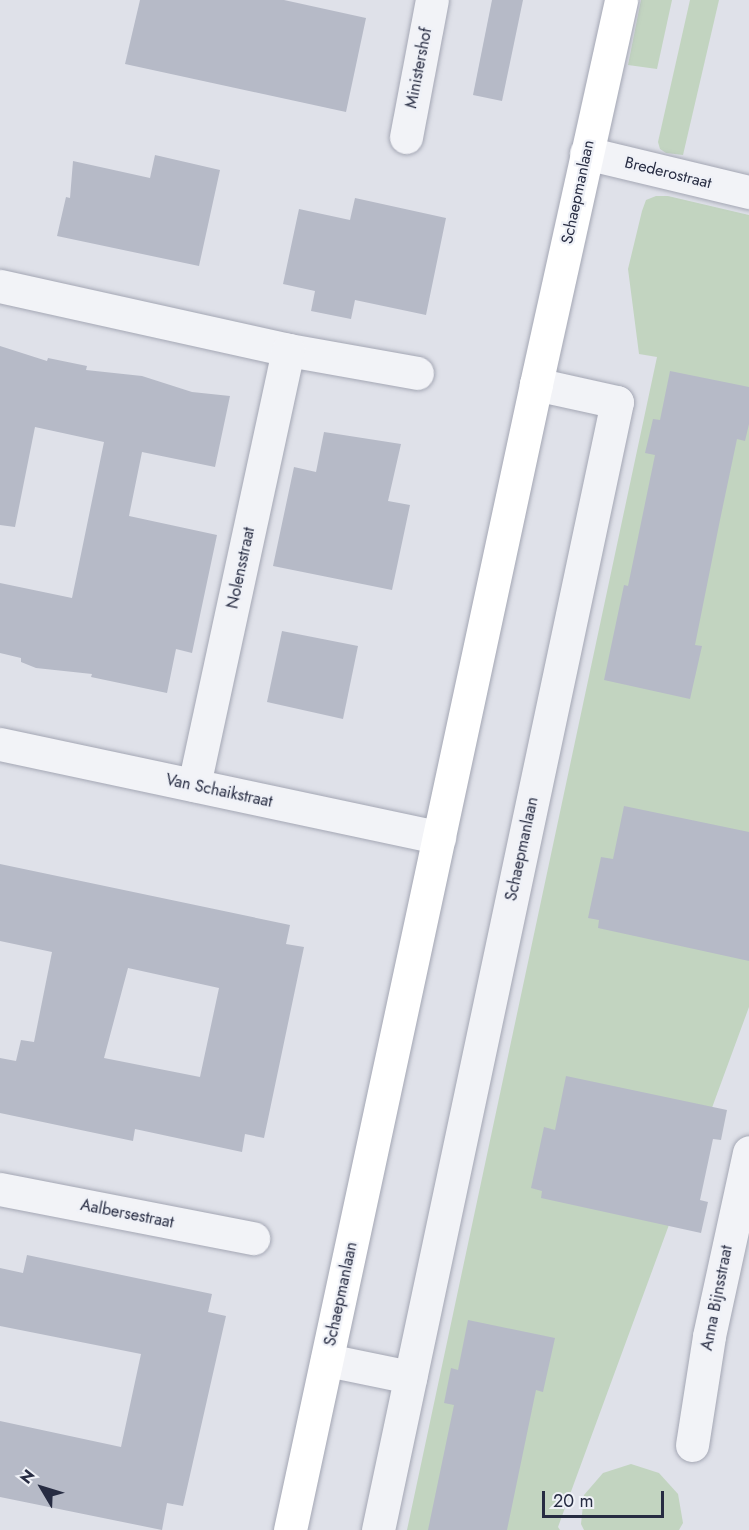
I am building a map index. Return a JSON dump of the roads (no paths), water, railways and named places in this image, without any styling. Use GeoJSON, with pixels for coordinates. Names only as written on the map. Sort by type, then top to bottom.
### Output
{"type":"FeatureCollection","features":[{"type":"Feature","properties":{"kind":"street","name":"Ministershof"},"geometry":{"type":"LineString","coordinates":[[406,136],[432,0]]}},
{"type":"Feature","properties":{"kind":"street","name":"Schaepmanlaan"},"geometry":{"type":"LineString","coordinates":[[290,1530],[536,384],[621,0]]}},
{"type":"Feature","properties":{"kind":"street","name":"Brederostraat"},"geometry":{"type":"LineString","coordinates":[[586,153],[749,192]]}},
{"type":"Feature","properties":{"kind":"street"},"geometry":{"type":"LineString","coordinates":[[0,286],[288,350],[417,373]]}},
{"type":"Feature","properties":{"kind":"street","name":"Nolensstraat"},"geometry":{"type":"LineString","coordinates":[[194,785],[288,350]]}},
{"type":"Feature","properties":{"kind":"street","name":"Schaepmanlaan"},"geometry":{"type":"LineString","coordinates":[[378,1530],[617,402],[536,384]]}},
{"type":"Feature","properties":{"kind":"street","name":"Van Schaikstraat"},"geometry":{"type":"LineString","coordinates":[[0,744],[439,837]]}},
{"type":"Feature","properties":{"kind":"street","name":"Anna Bijnsstraat"},"geometry":{"type":"LineString","coordinates":[[692,1445],[709,1336],[749,1152]]}},
{"type":"Feature","properties":{"kind":"street","name":"Aalbersestraat"},"geometry":{"type":"LineString","coordinates":[[0,1189],[253,1238]]}},
{"type":"Feature","properties":{"kind":"street","name":"Schaepmanlaan"},"geometry":{"type":"LineString","coordinates":[[327,1360],[410,1377]]}}]}
